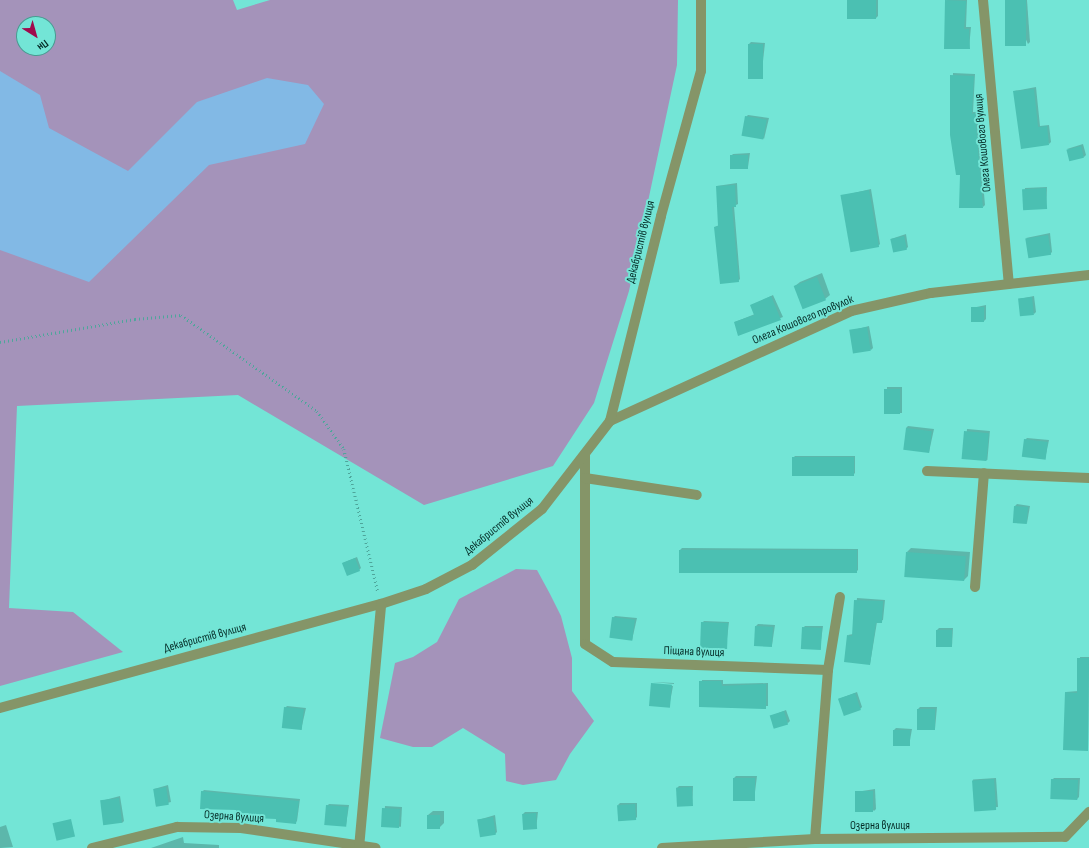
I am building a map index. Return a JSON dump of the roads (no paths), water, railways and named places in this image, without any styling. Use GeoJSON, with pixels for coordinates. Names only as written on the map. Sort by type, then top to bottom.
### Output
{"type":"FeatureCollection","features":[{"type":"Feature","properties":{"kind":"street","name":"Декабристів вулиця"},"geometry":{"type":"LineString","coordinates":[[0,708],[381,604],[426,589],[472,565],[542,509],[610,421],[660,216],[701,71],[702,0]]}},
{"type":"Feature","properties":{"kind":"street","name":"Олега Кошового вулиця"},"geometry":{"type":"LineString","coordinates":[[983,0],[1009,284]]}},
{"type":"Feature","properties":{"kind":"street","name":"Олега Кошового провулок"},"geometry":{"type":"LineString","coordinates":[[610,421],[851,311],[931,293],[1089,275]]}},
{"type":"Feature","properties":{"kind":"street","name":"Піщана вулиця"},"geometry":{"type":"LineString","coordinates":[[585,454],[585,644],[613,662],[828,670]]}},
{"type":"Feature","properties":{"kind":"street"},"geometry":{"type":"LineString","coordinates":[[927,471],[1089,478]]}},
{"type":"Feature","properties":{"kind":"street"},"geometry":{"type":"LineString","coordinates":[[975,587],[984,473]]}},
{"type":"Feature","properties":{"kind":"street"},"geometry":{"type":"LineString","coordinates":[[585,478],[697,495]]}},
{"type":"Feature","properties":{"kind":"street"},"geometry":{"type":"LineString","coordinates":[[815,839],[828,670],[840,597]]}},
{"type":"Feature","properties":{"kind":"street"},"geometry":{"type":"LineString","coordinates":[[360,847],[381,604]]}},
{"type":"Feature","properties":{"kind":"street","name":"Озерна вулиця"},"geometry":{"type":"LineString","coordinates":[[662,848],[815,839],[1065,837],[1089,812]]}},
{"type":"Feature","properties":{"kind":"street","name":"Озерна вулиця"},"geometry":{"type":"LineString","coordinates":[[92,848],[177,827],[241,828],[360,847],[376,848]]}},
{"type":"Feature","properties":{"kind":"water"},"geometry":{"type":"Polygon","coordinates":[[[0,71],[40,95],[49,128],[128,171],[197,102],[267,78],[308,85],[324,104],[305,144],[209,165],[89,282],[0,250],[0,71]]]}}]}
